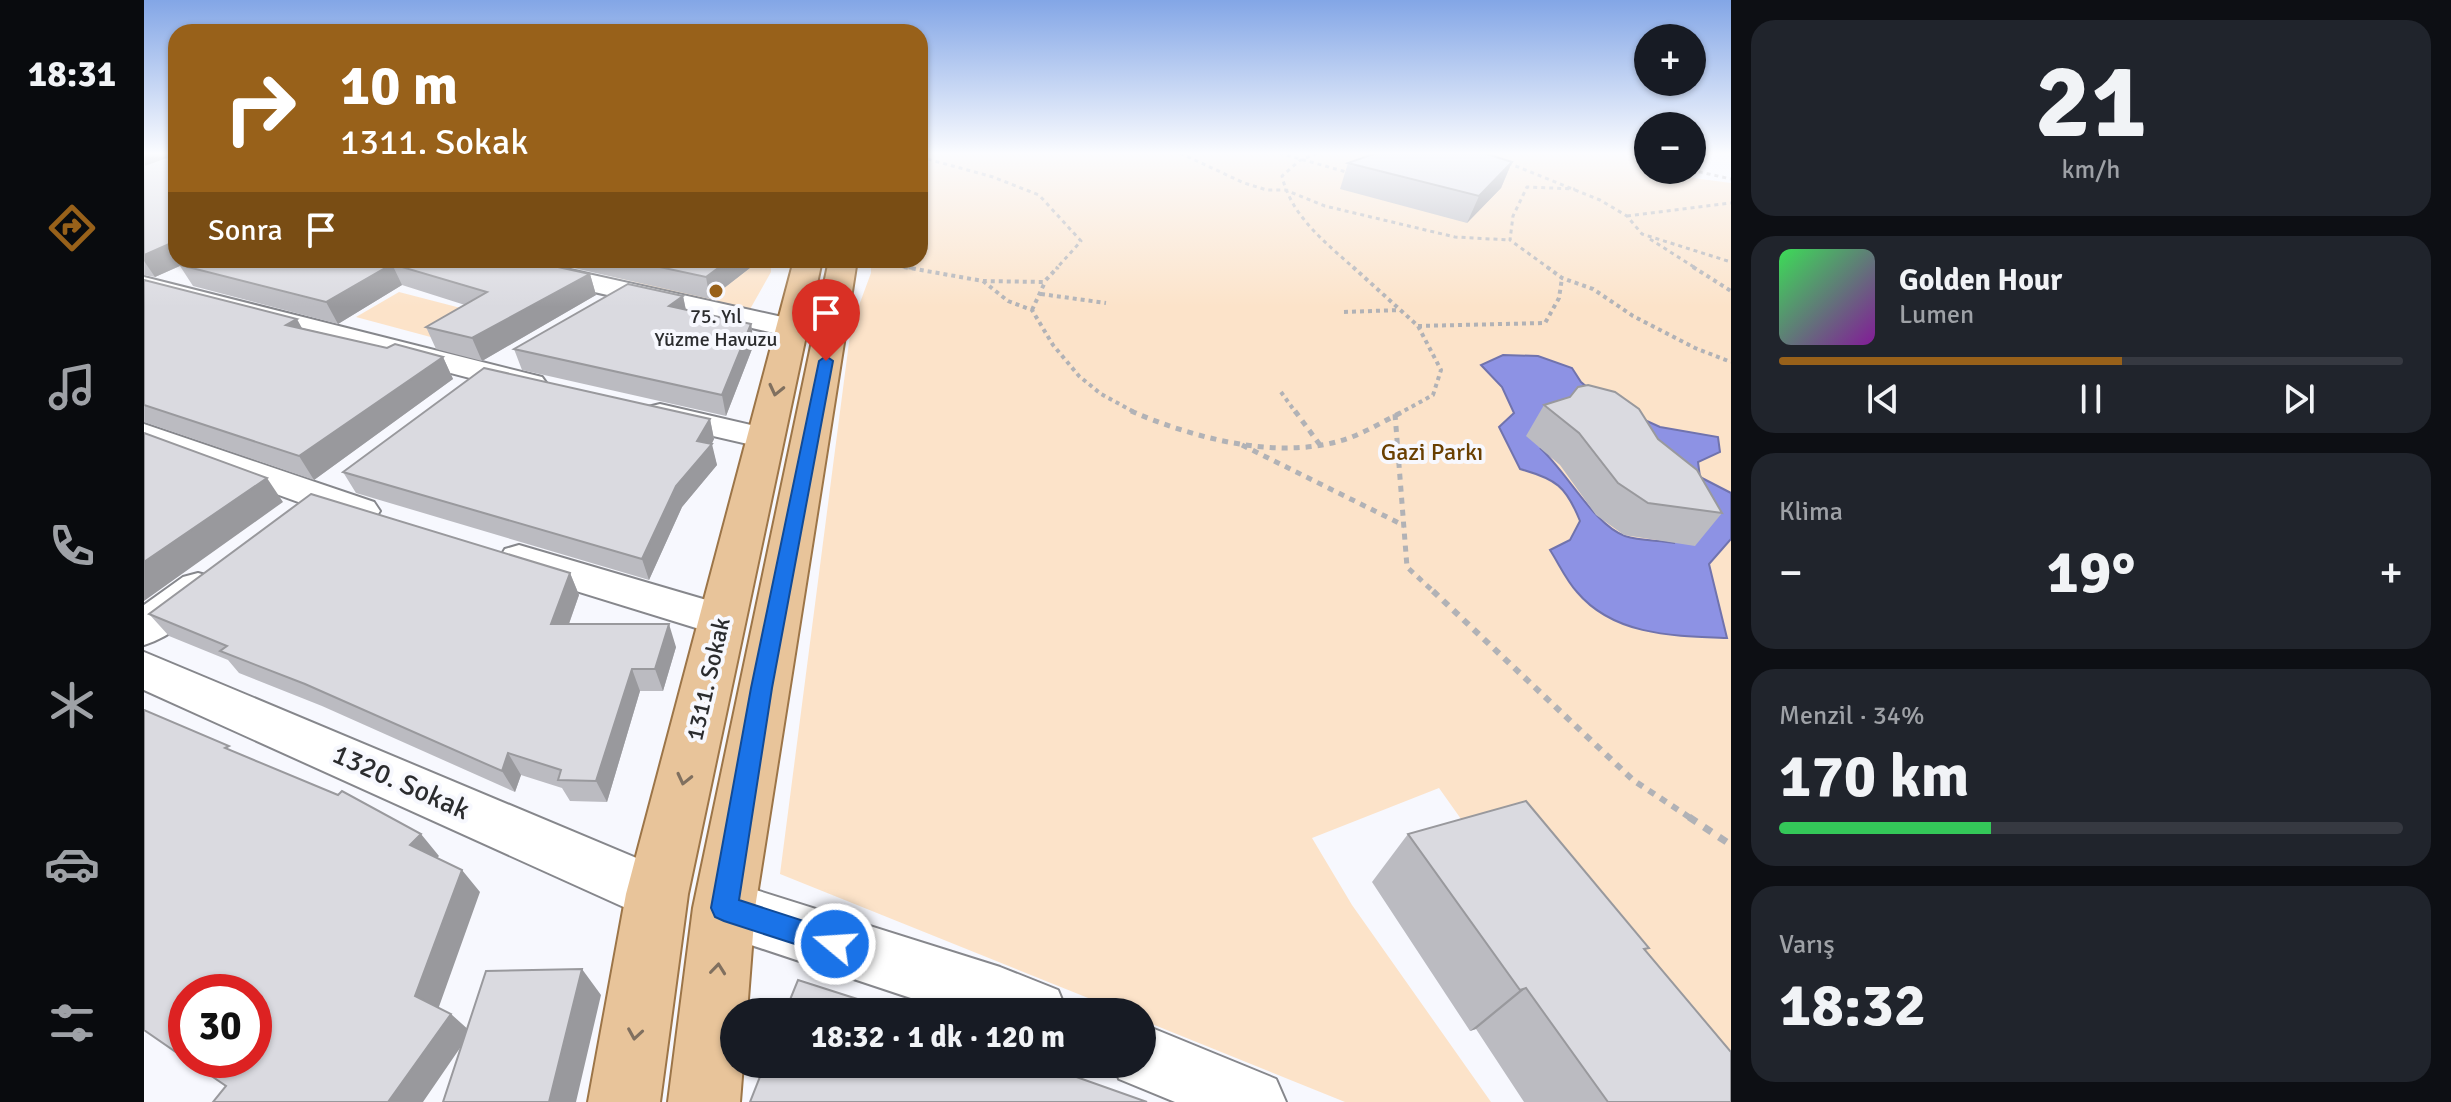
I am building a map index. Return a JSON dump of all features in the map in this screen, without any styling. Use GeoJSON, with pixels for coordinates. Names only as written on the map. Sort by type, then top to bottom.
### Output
{"type":"FeatureCollection","features":[{"type":"Feature","properties":{"kind":"main road","name":"1311. Sokak"},"geometry":{"type":"LineString","coordinates":[[624,1102],[657,894],[806,268]]}},
{"type":"Feature","properties":{"kind":"main road"},"geometry":{"type":"LineString","coordinates":[[704,1102],[724,908],[841,268]]}},
{"type":"Feature","properties":{"kind":"main road"},"geometry":{"type":"LineString","coordinates":[[657,894],[724,908]]}},
{"type":"Feature","properties":{"kind":"street"},"geometry":{"type":"LineString","coordinates":[[522,268],[791,328]]}},
{"type":"Feature","properties":{"kind":"street"},"geometry":{"type":"LineString","coordinates":[[149,290],[196,272]]}},
{"type":"Feature","properties":{"kind":"street"},"geometry":{"type":"LineString","coordinates":[[149,290],[563,392]]}},
{"type":"Feature","properties":{"kind":"street"},"geometry":{"type":"LineString","coordinates":[[590,314],[627,293]]}},
{"type":"Feature","properties":{"kind":"street"},"geometry":{"type":"LineString","coordinates":[[450,401],[486,374],[530,348]]}},
{"type":"Feature","properties":{"kind":"street"},"geometry":{"type":"LineString","coordinates":[[625,406],[765,438]]}},
{"type":"Feature","properties":{"kind":"street"},"geometry":{"type":"LineString","coordinates":[[144,434],[318,498],[393,521]]}},
{"type":"Feature","properties":{"kind":"street"},"geometry":{"type":"LineString","coordinates":[[284,524],[354,472]]}},
{"type":"Feature","properties":{"kind":"street"},"geometry":{"type":"LineString","coordinates":[[483,548],[722,620]]}},
{"type":"Feature","properties":{"kind":"street"},"geometry":{"type":"LineString","coordinates":[[144,628],[220,571]]}},
{"type":"Feature","properties":{"kind":"street","name":"1320. Sokak"},"geometry":{"type":"LineString","coordinates":[[144,670],[657,894]]}},
{"type":"Feature","properties":{"kind":"street"},"geometry":{"type":"LineString","coordinates":[[724,908],[1002,998]]}},
{"type":"Feature","properties":{"kind":"street"},"geometry":{"type":"LineString","coordinates":[[1156,1062],[1253,1102]]}},
{"type":"Feature","properties":{"kind":"path"},"geometry":{"type":"LineString","coordinates":[[1032,310],[1045,281],[1081,241],[1048,204]]}},
{"type":"Feature","properties":{"kind":"path"},"geometry":{"type":"LineString","coordinates":[[1238,443],[1336,443],[1433,395],[1441,370],[1418,326],[1310,228],[1294,204]]}},
{"type":"Feature","properties":{"kind":"path"},"geometry":{"type":"LineString","coordinates":[[1321,204],[1455,237],[1510,240],[1562,278],[1593,289],[1633,316],[1695,348],[1731,362]]}},
{"type":"Feature","properties":{"kind":"path"},"geometry":{"type":"LineString","coordinates":[[1510,240],[1513,216],[1519,204]]}},
{"type":"Feature","properties":{"kind":"path"},"geometry":{"type":"LineString","coordinates":[[1605,204],[1627,216],[1642,234],[1731,291]]}},
{"type":"Feature","properties":{"kind":"path"},"geometry":{"type":"LineString","coordinates":[[1627,216],[1662,216],[1708,204]]}},
{"type":"Feature","properties":{"kind":"path"},"geometry":{"type":"LineString","coordinates":[[1642,234],[1731,262]]}},
{"type":"Feature","properties":{"kind":"path"},"geometry":{"type":"LineString","coordinates":[[912,268],[983,281],[1045,281]]}},
{"type":"Feature","properties":{"kind":"path"},"geometry":{"type":"LineString","coordinates":[[1418,326],[1545,323],[1559,298],[1562,278]]}},
{"type":"Feature","properties":{"kind":"path"},"geometry":{"type":"LineString","coordinates":[[983,281],[1008,301],[1032,310],[1053,350],[1101,394],[1155,422],[1238,443],[1406,526]]}},
{"type":"Feature","properties":{"kind":"path"},"geometry":{"type":"LineString","coordinates":[[1041,294],[1106,303]]}},
{"type":"Feature","properties":{"kind":"path"},"geometry":{"type":"LineString","coordinates":[[1344,312],[1401,310]]}},
{"type":"Feature","properties":{"kind":"path"},"geometry":{"type":"LineString","coordinates":[[1281,392],[1320,445]]}},
{"type":"Feature","properties":{"kind":"path"},"geometry":{"type":"LineString","coordinates":[[1395,414],[1407,567],[1633,780],[1731,845]]}},
{"type":"Feature","properties":{"kind":"green space","name":"Gazi Parkı"},"geometry":{"type":"Polygon","coordinates":[[[928,204],[1731,204],[1731,1102],[1483,850],[1439,788],[1312,838],[1352,905],[1491,1102],[1345,1102],[1156,1026],[1156,998],[1088,998],[780,874],[851,327],[871,268],[928,268],[928,204]]]}},
{"type":"Feature","properties":{"kind":"green space","name":"75. Yıl Yüzme Havuzu"},"geometry":{"type":"Polygon","coordinates":[[[580,268],[771,268],[749,311],[580,268]]]}},
{"type":"Feature","properties":{"kind":"green space"},"geometry":{"type":"Polygon","coordinates":[[[399,292],[480,313],[438,339],[356,317],[399,292]]]}},
{"type":"Feature","properties":{"kind":"water"},"geometry":{"type":"Polygon","coordinates":[[[1503,355],[1538,356],[1572,368],[1581,382],[1605,402],[1660,427],[1718,437],[1720,452],[1698,462],[1700,477],[1731,493],[1731,539],[1709,564],[1727,638],[1646,631],[1609,617],[1592,607],[1577,592],[1550,550],[1570,540],[1580,521],[1570,500],[1558,486],[1543,476],[1520,469],[1499,427],[1514,413],[1502,387],[1481,365],[1503,355]],[[1540,448],[1592,510],[1614,530],[1631,538],[1675,543],[1540,448]]]}},
{"type":"Feature","properties":{"kind":"building"},"geometry":{"type":"Polygon","coordinates":[[[144,204],[168,204],[168,244],[144,255],[144,204]]]}},
{"type":"Feature","properties":{"kind":"building"},"geometry":{"type":"Polygon","coordinates":[[[192,268],[385,268],[326,302],[192,268]]]}},
{"type":"Feature","properties":{"kind":"building"},"geometry":{"type":"Polygon","coordinates":[[[406,268],[563,268],[590,274],[472,338],[426,327],[487,292],[406,268]]]}},
{"type":"Feature","properties":{"kind":"building"},"geometry":{"type":"Polygon","coordinates":[[[664,268],[718,268],[706,277],[664,268]]]}},
{"type":"Feature","properties":{"kind":"building"},"geometry":{"type":"Polygon","coordinates":[[[144,280],[297,319],[286,325],[387,348],[395,344],[443,357],[299,456],[144,405],[144,280]]]}},
{"type":"Feature","properties":{"kind":"building"},"geometry":{"type":"Polygon","coordinates":[[[628,284],[683,296],[669,306],[751,324],[722,395],[514,349],[628,284]]]}},
{"type":"Feature","properties":{"kind":"building"},"geometry":{"type":"Polygon","coordinates":[[[484,368],[710,419],[697,441],[712,444],[676,486],[642,559],[343,472],[484,368]]]}},
{"type":"Feature","properties":{"kind":"building"},"geometry":{"type":"Polygon","coordinates":[[[1588,385],[1615,392],[1639,409],[1658,439],[1697,470],[1722,513],[1648,503],[1618,483],[1579,433],[1544,405],[1570,397],[1578,387],[1588,385]]]}},
{"type":"Feature","properties":{"kind":"building"},"geometry":{"type":"Polygon","coordinates":[[[144,433],[267,478],[144,562],[144,433]]]}},
{"type":"Feature","properties":{"kind":"building"},"geometry":{"type":"Polygon","coordinates":[[[311,494],[570,573],[551,624],[669,624],[655,669],[632,669],[596,781],[558,780],[561,770],[508,753],[502,771],[305,684],[220,651],[227,646],[149,614],[311,494]]]}},
{"type":"Feature","properties":{"kind":"building"},"geometry":{"type":"Polygon","coordinates":[[[144,710],[338,795],[342,791],[421,834],[410,845],[462,870],[415,996],[451,1014],[388,1102],[213,1102],[226,1086],[214,1078],[272,1078],[272,974],[168,974],[168,1047],[144,1030],[144,710]]]}},
{"type":"Feature","properties":{"kind":"building"},"geometry":{"type":"Polygon","coordinates":[[[1526,801],[1731,1052],[1731,1102],[1608,1102],[1526,988],[1520,990],[1408,834],[1526,801]]]}},
{"type":"Feature","properties":{"kind":"building"},"geometry":{"type":"Polygon","coordinates":[[[582,969],[549,1102],[443,1102],[486,971],[582,969]]]}},
{"type":"Feature","properties":{"kind":"building"},"geometry":{"type":"Polygon","coordinates":[[[798,980],[854,998],[791,998],[798,980]]]}},
{"type":"Feature","properties":{"kind":"building"},"geometry":{"type":"Polygon","coordinates":[[[759,1078],[1079,1078],[1147,1102],[750,1102],[759,1078]]]}},
{"type":"Feature","properties":{"kind":"place","name":"75. Yıl Yüzme Havuzu"},"geometry":{"type":"Point","coordinates":[716,291]}},
{"type":"Feature","properties":{"kind":"route"},"geometry":{"type":"LineString","coordinates":[[826,361],[762,688],[724,908],[835,944]]}}]}
